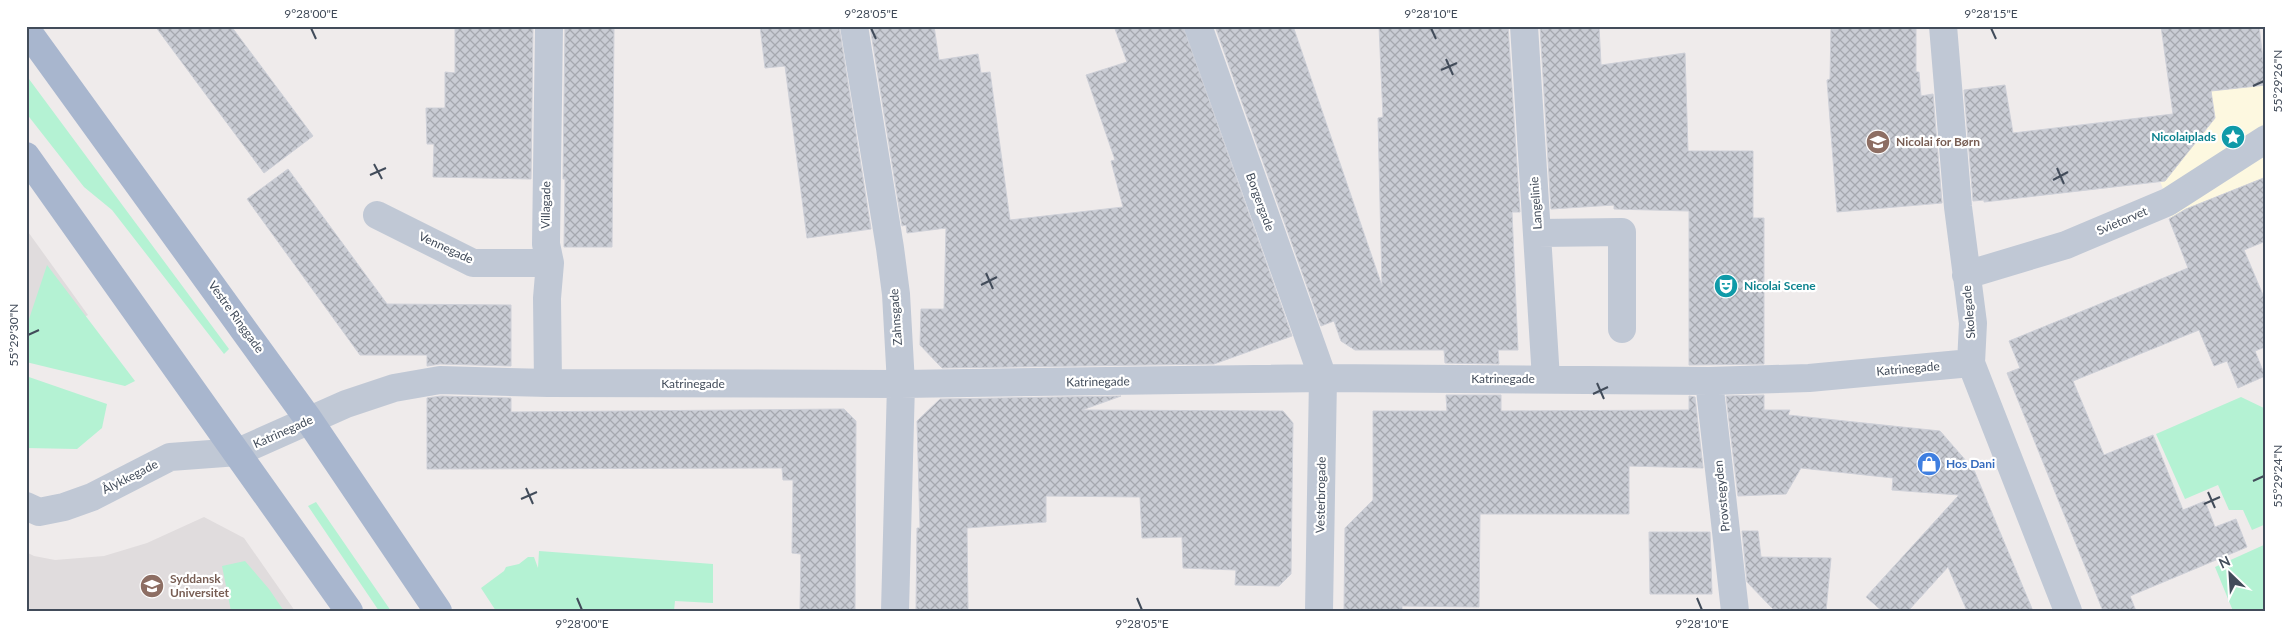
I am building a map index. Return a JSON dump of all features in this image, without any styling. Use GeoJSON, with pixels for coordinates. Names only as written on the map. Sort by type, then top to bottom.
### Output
{"type":"FeatureCollection","features":[{"type":"Feature","properties":{"kind":"main road","name":"Vestre Ringgade"},"geometry":{"type":"LineString","coordinates":[[26,29],[309,420],[438,611]]}},
{"type":"Feature","properties":{"kind":"main road"},"geometry":{"type":"LineString","coordinates":[[26,156],[238,452],[349,611]]}},
{"type":"Feature","properties":{"kind":"street","name":"Villagade"},"geometry":{"type":"LineString","coordinates":[[548,383],[546,298],[550,263],[546,244],[549,26]]}},
{"type":"Feature","properties":{"kind":"street","name":"Zahnsgade"},"geometry":{"type":"LineString","coordinates":[[854,26],[896,294],[900,384],[895,611]]}},
{"type":"Feature","properties":{"kind":"street","name":"Borgergade"},"geometry":{"type":"LineString","coordinates":[[1198,26],[1323,378]]}},
{"type":"Feature","properties":{"kind":"street","name":"Langelinie"},"geometry":{"type":"LineString","coordinates":[[1524,26],[1546,379]]}},
{"type":"Feature","properties":{"kind":"street","name":"Skolegade"},"geometry":{"type":"LineString","coordinates":[[1943,26],[1958,207],[1973,323],[1971,363],[2068,611]]}},
{"type":"Feature","properties":{"kind":"street","name":"Svietorvet"},"geometry":{"type":"LineString","coordinates":[[1966,275],[2066,245],[2168,202],[2266,139]]}},
{"type":"Feature","properties":{"kind":"street","name":"Vennegade"},"geometry":{"type":"LineString","coordinates":[[377,215],[473,263],[550,263]]}},
{"type":"Feature","properties":{"kind":"street"},"geometry":{"type":"LineString","coordinates":[[1538,233],[1622,232],[1622,329]]}},
{"type":"Feature","properties":{"kind":"street","name":"Katrinegade"},"geometry":{"type":"LineString","coordinates":[[238,452],[309,420],[394,388],[424,382],[900,384],[1323,378],[1709,381],[1809,378],[1971,363]]}},
{"type":"Feature","properties":{"kind":"street","name":"Vesterbrogade"},"geometry":{"type":"LineString","coordinates":[[1319,611],[1323,378]]}},
{"type":"Feature","properties":{"kind":"street","name":"Provstegyden"},"geometry":{"type":"LineString","coordinates":[[1709,381],[1735,611]]}},
{"type":"Feature","properties":{"kind":"street","name":"Ålykkegade"},"geometry":{"type":"LineString","coordinates":[[26,506],[39,512],[64,506],[92,496],[170,456],[238,452]]}},
{"type":"Feature","properties":{"kind":"shaded area","name":"Nicolaiplads"},"geometry":{"type":"Polygon","coordinates":[[[2266,85],[2266,177],[2206,201],[2172,227],[2168,202],[2160,181],[2184,156],[2215,118],[2211,91],[2266,85]]]}},
{"type":"Feature","properties":{"kind":"shaded area"},"geometry":{"type":"Polygon","coordinates":[[[26,229],[88,315],[26,348],[26,229]]]}},
{"type":"Feature","properties":{"kind":"shaded area","name":"Syddansk Universitet"},"geometry":{"type":"Polygon","coordinates":[[[204,517],[244,538],[295,611],[26,611],[26,552],[34,556],[55,560],[104,556],[147,543],[204,517]]]}},
{"type":"Feature","properties":{"kind":"green space"},"geometry":{"type":"Polygon","coordinates":[[[26,75],[229,349],[224,354],[112,210],[84,187],[26,113],[26,75]]]}},
{"type":"Feature","properties":{"kind":"green space"},"geometry":{"type":"Polygon","coordinates":[[[47,265],[135,381],[125,386],[26,362],[26,328],[47,265]]]}},
{"type":"Feature","properties":{"kind":"green space"},"geometry":{"type":"Polygon","coordinates":[[[26,376],[107,404],[102,428],[77,449],[26,448],[26,376]]]}},
{"type":"Feature","properties":{"kind":"green space"},"geometry":{"type":"Polygon","coordinates":[[[2241,397],[2266,409],[2266,524],[2252,530],[2243,510],[2229,510],[2218,485],[2185,499],[2156,434],[2241,397]]]}},
{"type":"Feature","properties":{"kind":"green space"},"geometry":{"type":"Polygon","coordinates":[[[316,502],[391,611],[379,611],[308,506],[316,502]]]}},
{"type":"Feature","properties":{"kind":"green space"},"geometry":{"type":"Polygon","coordinates":[[[2266,544],[2266,611],[2233,611],[2215,567],[2266,544]]]}},
{"type":"Feature","properties":{"kind":"green space"},"geometry":{"type":"Polygon","coordinates":[[[539,551],[713,564],[713,603],[675,601],[674,611],[496,611],[481,588],[504,571],[506,567],[519,564],[528,557],[534,557],[538,568],[539,551]]]}},
{"type":"Feature","properties":{"kind":"green space"},"geometry":{"type":"Polygon","coordinates":[[[245,561],[269,589],[284,611],[231,611],[222,566],[245,561]]]}},
{"type":"Feature","properties":{"kind":"building"},"geometry":{"type":"Polygon","coordinates":[[[155,26],[231,26],[313,136],[264,173],[155,26]]]}},
{"type":"Feature","properties":{"kind":"building"},"geometry":{"type":"Polygon","coordinates":[[[533,26],[531,179],[433,177],[434,144],[427,144],[426,108],[445,108],[445,72],[455,73],[455,27],[533,26]]]}},
{"type":"Feature","properties":{"kind":"building"},"geometry":{"type":"Polygon","coordinates":[[[565,26],[614,26],[612,247],[564,247],[565,26]]]}},
{"type":"Feature","properties":{"kind":"building"},"geometry":{"type":"Polygon","coordinates":[[[760,26],[839,26],[871,229],[807,238],[785,66],[765,68],[760,26]]]}},
{"type":"Feature","properties":{"kind":"building"},"geometry":{"type":"Polygon","coordinates":[[[870,26],[934,26],[939,60],[978,54],[981,73],[990,72],[1010,220],[1123,207],[1111,161],[1115,160],[1086,75],[1127,62],[1114,26],[1183,26],[1292,336],[1214,364],[942,368],[920,345],[921,309],[944,309],[946,228],[907,233],[906,225],[902,226],[870,26]]]}},
{"type":"Feature","properties":{"kind":"building"},"geometry":{"type":"Polygon","coordinates":[[[1215,26],[1293,26],[1382,286],[1378,118],[1383,117],[1379,26],[1508,26],[1520,212],[1512,212],[1518,350],[1498,350],[1499,364],[1445,363],[1444,350],[1355,350],[1341,341],[1334,321],[1321,326],[1215,26]]]}},
{"type":"Feature","properties":{"kind":"building"},"geometry":{"type":"Polygon","coordinates":[[[1540,26],[1599,26],[1601,65],[1685,53],[1688,151],[1753,151],[1753,218],[1764,218],[1764,364],[1689,365],[1689,211],[1614,209],[1614,205],[1551,209],[1540,26]]]}},
{"type":"Feature","properties":{"kind":"building","name":"Nicolai for Børn"},"geometry":{"type":"Polygon","coordinates":[[[1831,26],[1916,26],[1916,72],[1919,72],[1921,96],[1933,94],[1942,203],[1837,212],[1827,80],[1830,79],[1831,26]]]}},
{"type":"Feature","properties":{"kind":"building"},"geometry":{"type":"Polygon","coordinates":[[[2161,26],[2259,26],[2266,85],[2211,91],[2215,118],[2165,181],[1984,202],[1984,200],[1973,201],[1964,90],[2005,85],[2013,133],[2173,114],[2161,26]]]}},
{"type":"Feature","properties":{"kind":"building"},"geometry":{"type":"Polygon","coordinates":[[[288,169],[387,304],[511,305],[511,366],[440,364],[427,366],[427,355],[360,355],[247,199],[288,169]]]}},
{"type":"Feature","properties":{"kind":"building"},"geometry":{"type":"Polygon","coordinates":[[[2266,177],[2266,241],[2244,250],[2266,302],[2265,347],[2255,351],[2265,376],[2238,388],[2227,361],[2214,366],[2199,330],[2073,381],[2104,455],[2153,435],[2183,510],[2205,501],[2215,527],[2236,519],[2247,547],[2130,596],[2136,611],[2103,611],[2007,373],[2020,368],[2009,341],[2188,268],[2169,219],[2186,209],[2266,177]]]}},
{"type":"Feature","properties":{"kind":"building"},"geometry":{"type":"Polygon","coordinates":[[[1446,395],[1501,395],[1501,411],[1689,410],[1689,396],[1695,397],[1703,468],[1629,466],[1629,514],[1480,514],[1479,607],[1402,606],[1402,611],[1344,611],[1345,528],[1373,500],[1373,411],[1447,411],[1446,395]]]}},
{"type":"Feature","properties":{"kind":"building"},"geometry":{"type":"Polygon","coordinates":[[[1764,395],[1764,410],[1790,410],[1788,415],[1940,431],[1974,470],[2033,611],[1967,611],[1948,567],[1908,611],[1882,611],[1866,597],[1959,495],[1892,490],[1893,478],[1801,468],[1786,494],[1738,496],[1726,396],[1764,395]]]}},
{"type":"Feature","properties":{"kind":"building"},"geometry":{"type":"Polygon","coordinates":[[[441,396],[511,398],[511,412],[844,409],[856,421],[855,611],[800,611],[801,554],[792,553],[793,480],[783,480],[782,468],[427,469],[427,398],[441,396]]]}},
{"type":"Feature","properties":{"kind":"building"},"geometry":{"type":"Polygon","coordinates":[[[1121,396],[1082,410],[1283,411],[1293,423],[1291,574],[1279,586],[1235,585],[1236,570],[1183,568],[1182,537],[1142,538],[1140,497],[1046,496],[1046,522],[967,528],[968,611],[916,611],[917,528],[920,528],[917,421],[940,399],[1121,396]]]}},
{"type":"Feature","properties":{"kind":"building"},"geometry":{"type":"Polygon","coordinates":[[[1742,531],[1758,531],[1761,557],[1831,558],[1826,611],[1775,611],[1747,582],[1742,531]]]}},
{"type":"Feature","properties":{"kind":"building"},"geometry":{"type":"Polygon","coordinates":[[[1649,532],[1710,532],[1712,594],[1650,594],[1649,532]]]}},
{"type":"Feature","properties":{"kind":"place","name":"Nicolaiplads"},"geometry":{"type":"Point","coordinates":[2233,137]}},
{"type":"Feature","properties":{"kind":"place","name":"Nicolai for Børn"},"geometry":{"type":"Point","coordinates":[1878,142]}},
{"type":"Feature","properties":{"kind":"place","name":"Nicolai Scene"},"geometry":{"type":"Point","coordinates":[1726,286]}},
{"type":"Feature","properties":{"kind":"place","name":"Hos Dani"},"geometry":{"type":"Point","coordinates":[1929,464]}},
{"type":"Feature","properties":{"kind":"place","name":"Syddansk Universitet"},"geometry":{"type":"Point","coordinates":[152,586]}}]}
